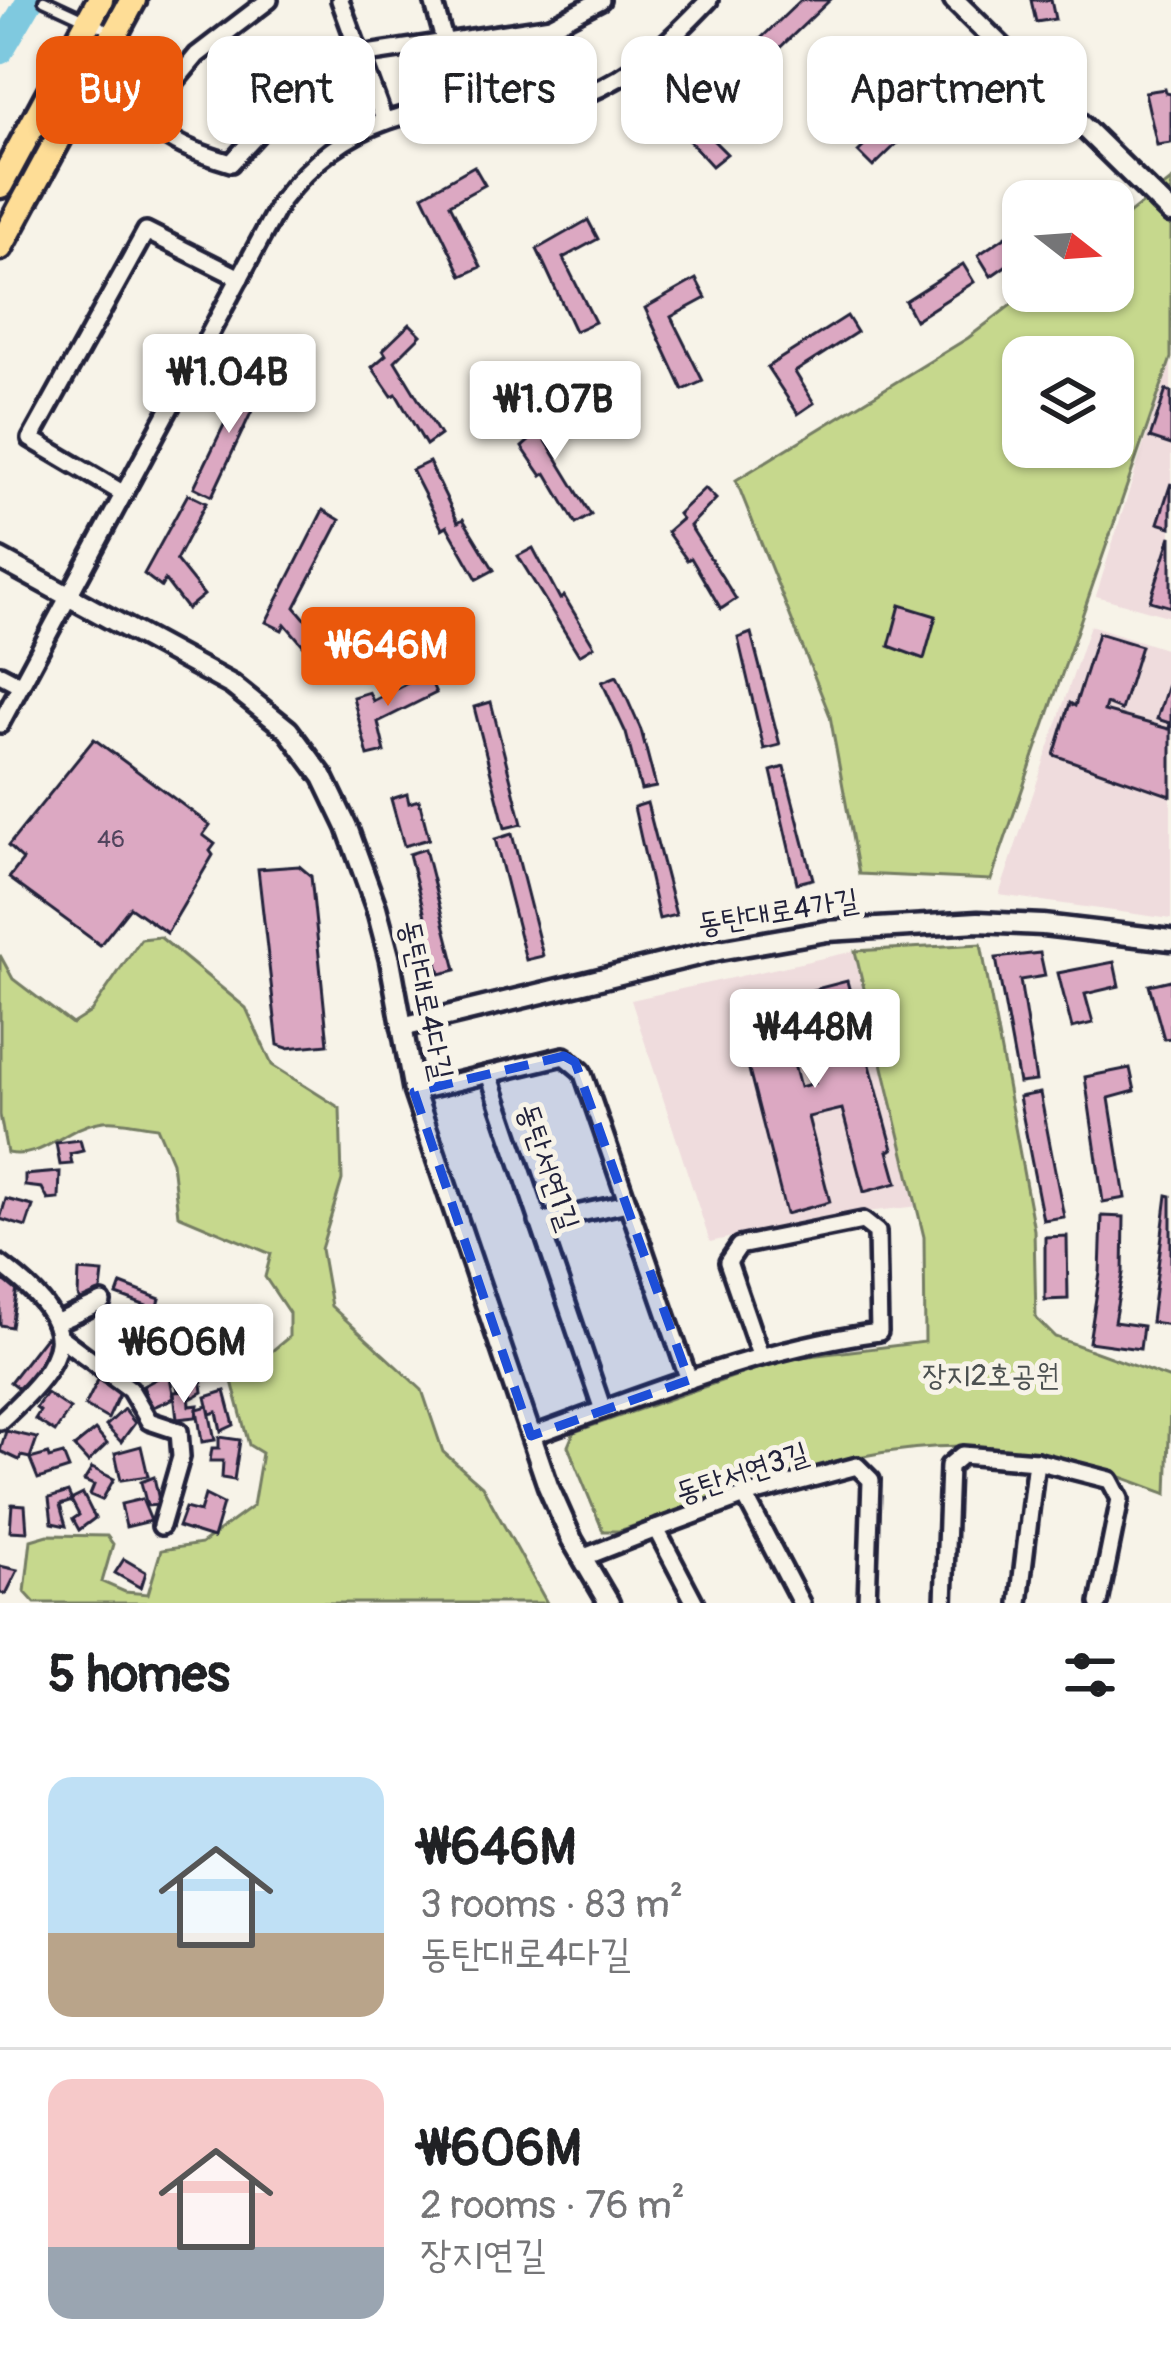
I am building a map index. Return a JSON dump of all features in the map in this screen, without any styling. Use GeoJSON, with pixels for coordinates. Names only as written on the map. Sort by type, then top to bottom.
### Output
{"type":"FeatureCollection","features":[{"type":"Feature","properties":{"kind":"main road"},"geometry":{"type":"LineString","coordinates":[[0,247],[133,0]]}},
{"type":"Feature","properties":{"kind":"main road"},"geometry":{"type":"LineString","coordinates":[[0,185],[95,10]]}},
{"type":"Feature","properties":{"kind":"street"},"geometry":{"type":"LineString","coordinates":[[222,36],[269,0]]}},
{"type":"Feature","properties":{"kind":"street"},"geometry":{"type":"LineString","coordinates":[[340,0],[353,36]]}},
{"type":"Feature","properties":{"kind":"street"},"geometry":{"type":"LineString","coordinates":[[433,0],[443,36]]}},
{"type":"Feature","properties":{"kind":"street"},"geometry":{"type":"LineString","coordinates":[[475,36],[551,26],[601,0]]}},
{"type":"Feature","properties":{"kind":"street"},"geometry":{"type":"LineString","coordinates":[[597,89],[637,69],[709,0]]}},
{"type":"Feature","properties":{"kind":"street"},"geometry":{"type":"LineString","coordinates":[[954,0],[1171,213]]}},
{"type":"Feature","properties":{"kind":"street"},"geometry":{"type":"LineString","coordinates":[[551,26],[552,36]]}},
{"type":"Feature","properties":{"kind":"street"},"geometry":{"type":"LineString","coordinates":[[207,47],[147,115],[153,128],[210,157],[231,163],[248,144]]}},
{"type":"Feature","properties":{"kind":"street"},"geometry":{"type":"LineString","coordinates":[[375,96],[384,120]]}},
{"type":"Feature","properties":{"kind":"street"},"geometry":{"type":"LineString","coordinates":[[0,724],[281,201],[325,153],[399,116]]}},
{"type":"Feature","properties":{"kind":"street"},"geometry":{"type":"LineString","coordinates":[[124,494],[31,439],[146,231],[240,278]]}},
{"type":"Feature","properties":{"kind":"street","name":"동탄대로4다길"},"geometry":{"type":"LineString","coordinates":[[0,560],[232,685],[288,730],[311,760],[362,863],[390,960],[414,1092],[548,1486],[609,1603]]}},
{"type":"Feature","properties":{"kind":"street"},"geometry":{"type":"LineString","coordinates":[[0,674],[21,685]]}},
{"type":"Feature","properties":{"kind":"street","name":"동탄대로4가길"},"geometry":{"type":"LineString","coordinates":[[402,1027],[734,946],[826,931],[978,922],[1171,940]]}},
{"type":"Feature","properties":{"kind":"street","name":"동탄서연1길"},"geometry":{"type":"LineString","coordinates":[[603,1410],[489,1074],[564,1056],[583,1071],[689,1380]]}},
{"type":"Feature","properties":{"kind":"street"},"geometry":{"type":"LineString","coordinates":[[414,1092],[489,1074]]}},
{"type":"Feature","properties":{"kind":"street"},"geometry":{"type":"LineString","coordinates":[[538,1222],[628,1203]]}},
{"type":"Feature","properties":{"kind":"street"},"geometry":{"type":"LineString","coordinates":[[531,1436],[760,1355],[879,1332],[877,1232],[862,1220],[739,1246],[728,1262],[760,1355]]}},
{"type":"Feature","properties":{"kind":"street"},"geometry":{"type":"LineString","coordinates":[[0,1264],[58,1330],[130,1389],[149,1421],[179,1431],[181,1457],[161,1526]]}},
{"type":"Feature","properties":{"kind":"street"},"geometry":{"type":"LineString","coordinates":[[0,1421],[52,1367],[58,1330],[102,1302]]}},
{"type":"Feature","properties":{"kind":"street"},"geometry":{"type":"LineString","coordinates":[[944,1603],[949,1466],[962,1455],[1036,1461],[1110,1480],[1120,1499],[1099,1603]]}},
{"type":"Feature","properties":{"kind":"street"},"geometry":{"type":"LineString","coordinates":[[1019,1603],[1036,1461]]}},
{"type":"Feature","properties":{"kind":"street","name":"동탄서연3길"},"geometry":{"type":"LineString","coordinates":[[695,1603],[656,1529],[745,1496],[857,1466],[871,1480],[866,1603]]}},
{"type":"Feature","properties":{"kind":"street"},"geometry":{"type":"LineString","coordinates":[[745,1496],[801,1603]]}},
{"type":"Feature","properties":{"kind":"street"},"geometry":{"type":"LineString","coordinates":[[583,1558],[656,1529]]}},
{"type":"Feature","properties":{"kind":"lane"},"geometry":{"type":"LineString","coordinates":[[44,0],[95,10],[116,33]]}},
{"type":"Feature","properties":{"kind":"highlighted area"},"geometry":{"type":"Polygon","coordinates":[[[564,1056],[575,1062],[689,1380],[531,1436],[414,1092],[564,1056]]]}},
{"type":"Feature","properties":{"kind":"shaded area"},"geometry":{"type":"Polygon","coordinates":[[[1171,358],[1171,617],[1096,596],[1171,358]]]}},
{"type":"Feature","properties":{"kind":"shaded area"},"geometry":{"type":"Polygon","coordinates":[[[1090,625],[1171,651],[1171,919],[999,895],[1090,625]]]}},
{"type":"Feature","properties":{"kind":"shaded area"},"geometry":{"type":"Polygon","coordinates":[[[855,951],[919,1206],[821,1217],[710,1242],[631,1000],[855,951]]]}},
{"type":"Feature","properties":{"kind":"green space"},"geometry":{"type":"Polygon","coordinates":[[[1171,181],[1171,358],[1134,465],[1134,336],[1002,336],[1002,468],[1133,468],[991,880],[859,874],[830,716],[736,480],[968,338],[1002,312],[1134,312],[1134,210],[1171,181]]]}},
{"type":"Feature","properties":{"kind":"green space"},"geometry":{"type":"Polygon","coordinates":[[[160,937],[246,1008],[272,1065],[340,1108],[342,1180],[321,1249],[331,1306],[422,1390],[443,1452],[482,1486],[547,1603],[35,1603],[25,1592],[31,1540],[48,1535],[107,1536],[113,1544],[102,1582],[125,1592],[148,1594],[161,1550],[201,1544],[253,1506],[262,1453],[249,1445],[229,1370],[261,1360],[289,1337],[289,1313],[265,1277],[271,1254],[178,1215],[172,1162],[157,1127],[98,1122],[32,1152],[7,1153],[0,1115],[0,955],[13,979],[72,1024],[91,1012],[141,939],[160,937]]]}},
{"type":"Feature","properties":{"kind":"green space","name":"장지2호공원"},"geometry":{"type":"Polygon","coordinates":[[[981,944],[1034,1230],[1036,1318],[1055,1337],[1171,1379],[1167,1494],[1052,1456],[997,1447],[941,1446],[832,1463],[619,1531],[603,1531],[568,1446],[574,1432],[785,1359],[925,1342],[924,1237],[855,951],[981,944]]]}},
{"type":"Feature","properties":{"kind":"building"},"geometry":{"type":"Polygon","coordinates":[[[801,0],[830,0],[783,45],[783,36],[763,36],[801,0]]]}},
{"type":"Feature","properties":{"kind":"building"},"geometry":{"type":"Polygon","coordinates":[[[1031,0],[1051,0],[1055,19],[1036,22],[1031,0]]]}},
{"type":"Feature","properties":{"kind":"building"},"geometry":{"type":"Polygon","coordinates":[[[1165,89],[1171,94],[1171,143],[1157,145],[1145,92],[1165,89]]]}},
{"type":"Feature","properties":{"kind":"building"},"geometry":{"type":"Polygon","coordinates":[[[692,144],[717,144],[727,154],[712,166],[692,144]]]}},
{"type":"Feature","properties":{"kind":"building"},"geometry":{"type":"Polygon","coordinates":[[[866,144],[897,144],[873,167],[858,152],[866,144]]]}},
{"type":"Feature","properties":{"kind":"building"},"geometry":{"type":"Polygon","coordinates":[[[474,166],[485,185],[450,204],[481,267],[462,276],[423,195],[474,166]]]}},
{"type":"Feature","properties":{"kind":"building"},"geometry":{"type":"Polygon","coordinates":[[[588,220],[598,239],[563,258],[595,322],[575,331],[537,249],[588,220]]]}},
{"type":"Feature","properties":{"kind":"building"},"geometry":{"type":"Polygon","coordinates":[[[1002,239],[1002,268],[991,276],[978,255],[1002,239]]]}},
{"type":"Feature","properties":{"kind":"building"},"geometry":{"type":"Polygon","coordinates":[[[963,264],[974,282],[915,320],[905,301],[963,264]]]}},
{"type":"Feature","properties":{"kind":"building"},"geometry":{"type":"Polygon","coordinates":[[[696,279],[706,298],[671,317],[703,381],[683,390],[645,308],[696,279]]]}},
{"type":"Feature","properties":{"kind":"building"},"geometry":{"type":"Polygon","coordinates":[[[847,316],[857,332],[795,372],[814,403],[798,414],[767,367],[847,316]]]}},
{"type":"Feature","properties":{"kind":"building"},"geometry":{"type":"Polygon","coordinates":[[[410,324],[421,335],[395,361],[440,435],[426,445],[396,394],[392,396],[372,367],[410,324]]]}},
{"type":"Feature","properties":{"kind":"building"},"geometry":{"type":"Polygon","coordinates":[[[248,375],[265,383],[212,496],[194,487],[248,375]]]}},
{"type":"Feature","properties":{"kind":"building"},"geometry":{"type":"Polygon","coordinates":[[[1166,390],[1171,392],[1171,445],[1150,438],[1166,390]]]}},
{"type":"Feature","properties":{"kind":"building"},"geometry":{"type":"Polygon","coordinates":[[[560,404],[571,415],[546,441],[591,515],[576,524],[546,473],[542,476],[522,447],[560,404]]]}},
{"type":"Feature","properties":{"kind":"building"},"geometry":{"type":"Polygon","coordinates":[[[429,462],[458,522],[463,519],[494,570],[477,579],[447,526],[442,529],[412,470],[429,462]]]}},
{"type":"Feature","properties":{"kind":"building"},"geometry":{"type":"Polygon","coordinates":[[[1171,483],[1171,527],[1158,523],[1171,483]]]}},
{"type":"Feature","properties":{"kind":"building"},"geometry":{"type":"Polygon","coordinates":[[[705,488],[716,499],[690,526],[736,599],[721,609],[691,558],[687,560],[667,532],[705,488]]]}},
{"type":"Feature","properties":{"kind":"building"},"geometry":{"type":"Polygon","coordinates":[[[188,494],[206,503],[176,560],[204,595],[187,609],[165,580],[161,587],[144,574],[188,494]]]}},
{"type":"Feature","properties":{"kind":"building"},"geometry":{"type":"Polygon","coordinates":[[[323,510],[340,520],[295,607],[324,641],[309,652],[285,624],[282,630],[266,622],[323,510]]]}},
{"type":"Feature","properties":{"kind":"building"},"geometry":{"type":"Polygon","coordinates":[[[1171,536],[1171,607],[1150,601],[1171,536]]]}},
{"type":"Feature","properties":{"kind":"building"},"geometry":{"type":"Polygon","coordinates":[[[533,548],[560,599],[564,596],[594,646],[579,655],[518,556],[533,548]]]}},
{"type":"Feature","properties":{"kind":"building"},"geometry":{"type":"Polygon","coordinates":[[[900,605],[936,616],[924,659],[889,646],[900,605]]]}},
{"type":"Feature","properties":{"kind":"building"},"geometry":{"type":"Polygon","coordinates":[[[751,633],[780,745],[764,749],[738,638],[751,633]]]}},
{"type":"Feature","properties":{"kind":"building"},"geometry":{"type":"Polygon","coordinates":[[[1098,633],[1141,646],[1121,710],[1106,704],[1104,711],[1169,729],[1170,723],[1157,719],[1171,675],[1171,796],[1054,755],[1098,633]]]}},
{"type":"Feature","properties":{"kind":"building"},"geometry":{"type":"Polygon","coordinates":[[[427,673],[436,693],[378,722],[385,752],[368,756],[353,697],[369,692],[373,701],[427,673]]]}},
{"type":"Feature","properties":{"kind":"building"},"geometry":{"type":"Polygon","coordinates":[[[617,676],[641,730],[656,787],[641,790],[626,733],[602,682],[617,676]]]}},
{"type":"Feature","properties":{"kind":"building"},"geometry":{"type":"Polygon","coordinates":[[[491,702],[522,824],[505,828],[474,707],[491,702]]]}},
{"type":"Feature","properties":{"kind":"building"},"geometry":{"type":"Polygon","coordinates":[[[94,739],[210,825],[203,835],[215,844],[210,851],[213,855],[167,933],[130,907],[100,945],[9,878],[23,860],[8,846],[94,739]]]}},
{"type":"Feature","properties":{"kind":"building"},"geometry":{"type":"Polygon","coordinates":[[[784,767],[813,879],[797,883],[771,771],[784,767]]]}},
{"type":"Feature","properties":{"kind":"building"},"geometry":{"type":"Polygon","coordinates":[[[407,794],[409,803],[419,800],[429,839],[404,846],[391,799],[407,794]]]}},
{"type":"Feature","properties":{"kind":"building"},"geometry":{"type":"Polygon","coordinates":[[[647,803],[676,915],[659,919],[634,807],[647,803]]]}},
{"type":"Feature","properties":{"kind":"building"},"geometry":{"type":"Polygon","coordinates":[[[512,834],[543,956],[526,960],[495,839],[512,834]]]}},
{"type":"Feature","properties":{"kind":"building"},"geometry":{"type":"Polygon","coordinates":[[[425,849],[456,970],[440,974],[409,854],[425,849]]]}},
{"type":"Feature","properties":{"kind":"building"},"geometry":{"type":"Polygon","coordinates":[[[299,866],[311,876],[328,1044],[287,1048],[278,1045],[258,869],[299,866]]]}},
{"type":"Feature","properties":{"kind":"building"},"geometry":{"type":"Polygon","coordinates":[[[1040,953],[1045,976],[1020,980],[1036,1081],[1019,1083],[996,958],[1040,953]]]}},
{"type":"Feature","properties":{"kind":"building"},"geometry":{"type":"Polygon","coordinates":[[[1114,962],[1119,986],[1085,994],[1093,1023],[1072,1028],[1058,973],[1114,962]]]}},
{"type":"Feature","properties":{"kind":"building"},"geometry":{"type":"Polygon","coordinates":[[[1171,980],[1171,1038],[1164,1039],[1149,985],[1171,980]]]}},
{"type":"Feature","properties":{"kind":"building"},"geometry":{"type":"Polygon","coordinates":[[[847,981],[893,1149],[888,1151],[897,1183],[864,1192],[842,1109],[808,1117],[830,1202],[786,1214],[733,1007],[776,996],[800,1087],[815,1083],[793,995],[847,981]]]}},
{"type":"Feature","properties":{"kind":"building"},"geometry":{"type":"Polygon","coordinates":[[[1130,1068],[1135,1091],[1109,1098],[1125,1198],[1103,1202],[1085,1077],[1130,1068]]]}},
{"type":"Feature","properties":{"kind":"building"},"geometry":{"type":"Polygon","coordinates":[[[1040,1093],[1064,1217],[1043,1220],[1019,1097],[1040,1093]]]}},
{"type":"Feature","properties":{"kind":"building"},"geometry":{"type":"Polygon","coordinates":[[[80,1140],[83,1151],[70,1154],[72,1164],[60,1165],[56,1143],[80,1140]]]}},
{"type":"Feature","properties":{"kind":"building"},"geometry":{"type":"Polygon","coordinates":[[[60,1172],[59,1199],[48,1200],[42,1188],[25,1186],[25,1175],[60,1172]]]}},
{"type":"Feature","properties":{"kind":"building"},"geometry":{"type":"Polygon","coordinates":[[[1167,1195],[1171,1196],[1171,1325],[1151,1322],[1167,1195]]]}},
{"type":"Feature","properties":{"kind":"building"},"geometry":{"type":"Polygon","coordinates":[[[6,1199],[33,1206],[26,1227],[0,1219],[6,1199]]]}},
{"type":"Feature","properties":{"kind":"building"},"geometry":{"type":"Polygon","coordinates":[[[1102,1216],[1124,1217],[1123,1273],[1114,1322],[1143,1326],[1140,1349],[1089,1342],[1100,1273],[1102,1216]]]}},
{"type":"Feature","properties":{"kind":"building"},"geometry":{"type":"Polygon","coordinates":[[[1067,1236],[1068,1299],[1045,1300],[1045,1237],[1067,1236]]]}},
{"type":"Feature","properties":{"kind":"building"},"geometry":{"type":"Polygon","coordinates":[[[79,1271],[103,1273],[100,1298],[82,1305],[79,1271]]]}},
{"type":"Feature","properties":{"kind":"building"},"geometry":{"type":"Polygon","coordinates":[[[0,1281],[18,1282],[11,1327],[0,1325],[0,1281]]]}},
{"type":"Feature","properties":{"kind":"building"},"geometry":{"type":"Polygon","coordinates":[[[121,1284],[160,1299],[157,1310],[117,1295],[121,1284]]]}},
{"type":"Feature","properties":{"kind":"building"},"geometry":{"type":"Polygon","coordinates":[[[173,1308],[192,1329],[169,1350],[156,1334],[173,1308]]]}},
{"type":"Feature","properties":{"kind":"building"},"geometry":{"type":"Polygon","coordinates":[[[128,1335],[138,1341],[123,1359],[114,1351],[128,1335]]]}},
{"type":"Feature","properties":{"kind":"building"},"geometry":{"type":"Polygon","coordinates":[[[45,1337],[58,1353],[26,1394],[10,1382],[45,1337]]]}},
{"type":"Feature","properties":{"kind":"building"},"geometry":{"type":"Polygon","coordinates":[[[144,1337],[152,1344],[131,1364],[126,1357],[144,1337]]]}},
{"type":"Feature","properties":{"kind":"building"},"geometry":{"type":"Polygon","coordinates":[[[200,1371],[203,1392],[192,1398],[190,1388],[178,1391],[175,1377],[200,1371]]]}},
{"type":"Feature","properties":{"kind":"building"},"geometry":{"type":"Polygon","coordinates":[[[169,1372],[174,1398],[151,1408],[143,1386],[169,1372]]]}},
{"type":"Feature","properties":{"kind":"building"},"geometry":{"type":"Polygon","coordinates":[[[100,1376],[123,1386],[108,1419],[85,1406],[100,1376]]]}},
{"type":"Feature","properties":{"kind":"building"},"geometry":{"type":"Polygon","coordinates":[[[189,1391],[190,1406],[198,1405],[196,1417],[177,1419],[174,1392],[189,1391]]]}},
{"type":"Feature","properties":{"kind":"building"},"geometry":{"type":"Polygon","coordinates":[[[225,1391],[234,1425],[221,1431],[217,1412],[210,1414],[206,1397],[225,1391]]]}},
{"type":"Feature","properties":{"kind":"building"},"geometry":{"type":"Polygon","coordinates":[[[46,1393],[70,1409],[55,1432],[35,1419],[46,1393]]]}},
{"type":"Feature","properties":{"kind":"building"},"geometry":{"type":"Polygon","coordinates":[[[208,1406],[215,1440],[202,1442],[197,1409],[208,1406]]]}},
{"type":"Feature","properties":{"kind":"building"},"geometry":{"type":"Polygon","coordinates":[[[124,1409],[135,1423],[121,1442],[106,1426],[124,1409]]]}},
{"type":"Feature","properties":{"kind":"building"},"geometry":{"type":"Polygon","coordinates":[[[95,1430],[107,1444],[88,1462],[74,1447],[95,1430]]]}},
{"type":"Feature","properties":{"kind":"building"},"geometry":{"type":"Polygon","coordinates":[[[6,1431],[37,1438],[30,1458],[19,1460],[0,1451],[6,1431]]]}},
{"type":"Feature","properties":{"kind":"building"},"geometry":{"type":"Polygon","coordinates":[[[219,1437],[240,1440],[234,1480],[222,1478],[223,1461],[210,1461],[212,1448],[219,1448],[219,1437]]]}},
{"type":"Feature","properties":{"kind":"building"},"geometry":{"type":"Polygon","coordinates":[[[141,1446],[148,1476],[121,1480],[115,1453],[141,1446]]]}},
{"type":"Feature","properties":{"kind":"building"},"geometry":{"type":"Polygon","coordinates":[[[48,1454],[49,1458],[63,1454],[69,1469],[38,1479],[30,1459],[48,1454]]]}},
{"type":"Feature","properties":{"kind":"building"},"geometry":{"type":"Polygon","coordinates":[[[92,1468],[114,1479],[102,1500],[90,1495],[94,1485],[84,1481],[92,1468]]]}},
{"type":"Feature","properties":{"kind":"building"},"geometry":{"type":"Polygon","coordinates":[[[154,1477],[160,1505],[147,1506],[141,1482],[154,1477]]]}},
{"type":"Feature","properties":{"kind":"building"},"geometry":{"type":"Polygon","coordinates":[[[68,1492],[72,1501],[60,1505],[66,1526],[52,1523],[49,1498],[68,1492]]]}},
{"type":"Feature","properties":{"kind":"building"},"geometry":{"type":"Polygon","coordinates":[[[83,1494],[95,1518],[79,1530],[73,1519],[79,1515],[71,1500],[83,1494]]]}},
{"type":"Feature","properties":{"kind":"building"},"geometry":{"type":"Polygon","coordinates":[[[205,1495],[223,1504],[213,1538],[178,1527],[185,1508],[200,1512],[205,1495]]]}},
{"type":"Feature","properties":{"kind":"building"},"geometry":{"type":"Polygon","coordinates":[[[142,1499],[151,1521],[126,1527],[121,1504],[142,1499]]]}},
{"type":"Feature","properties":{"kind":"building"},"geometry":{"type":"Polygon","coordinates":[[[12,1504],[25,1505],[27,1532],[10,1531],[12,1504]]]}},
{"type":"Feature","properties":{"kind":"building"},"geometry":{"type":"Polygon","coordinates":[[[124,1559],[146,1572],[141,1588],[115,1573],[124,1559]]]}},
{"type":"Feature","properties":{"kind":"building"},"geometry":{"type":"Polygon","coordinates":[[[0,1566],[18,1570],[6,1594],[0,1593],[0,1566]]]}},
{"type":"Feature","properties":{"kind":"waterway"},"geometry":{"type":"LineString","coordinates":[[0,51],[30,0]]}}]}
